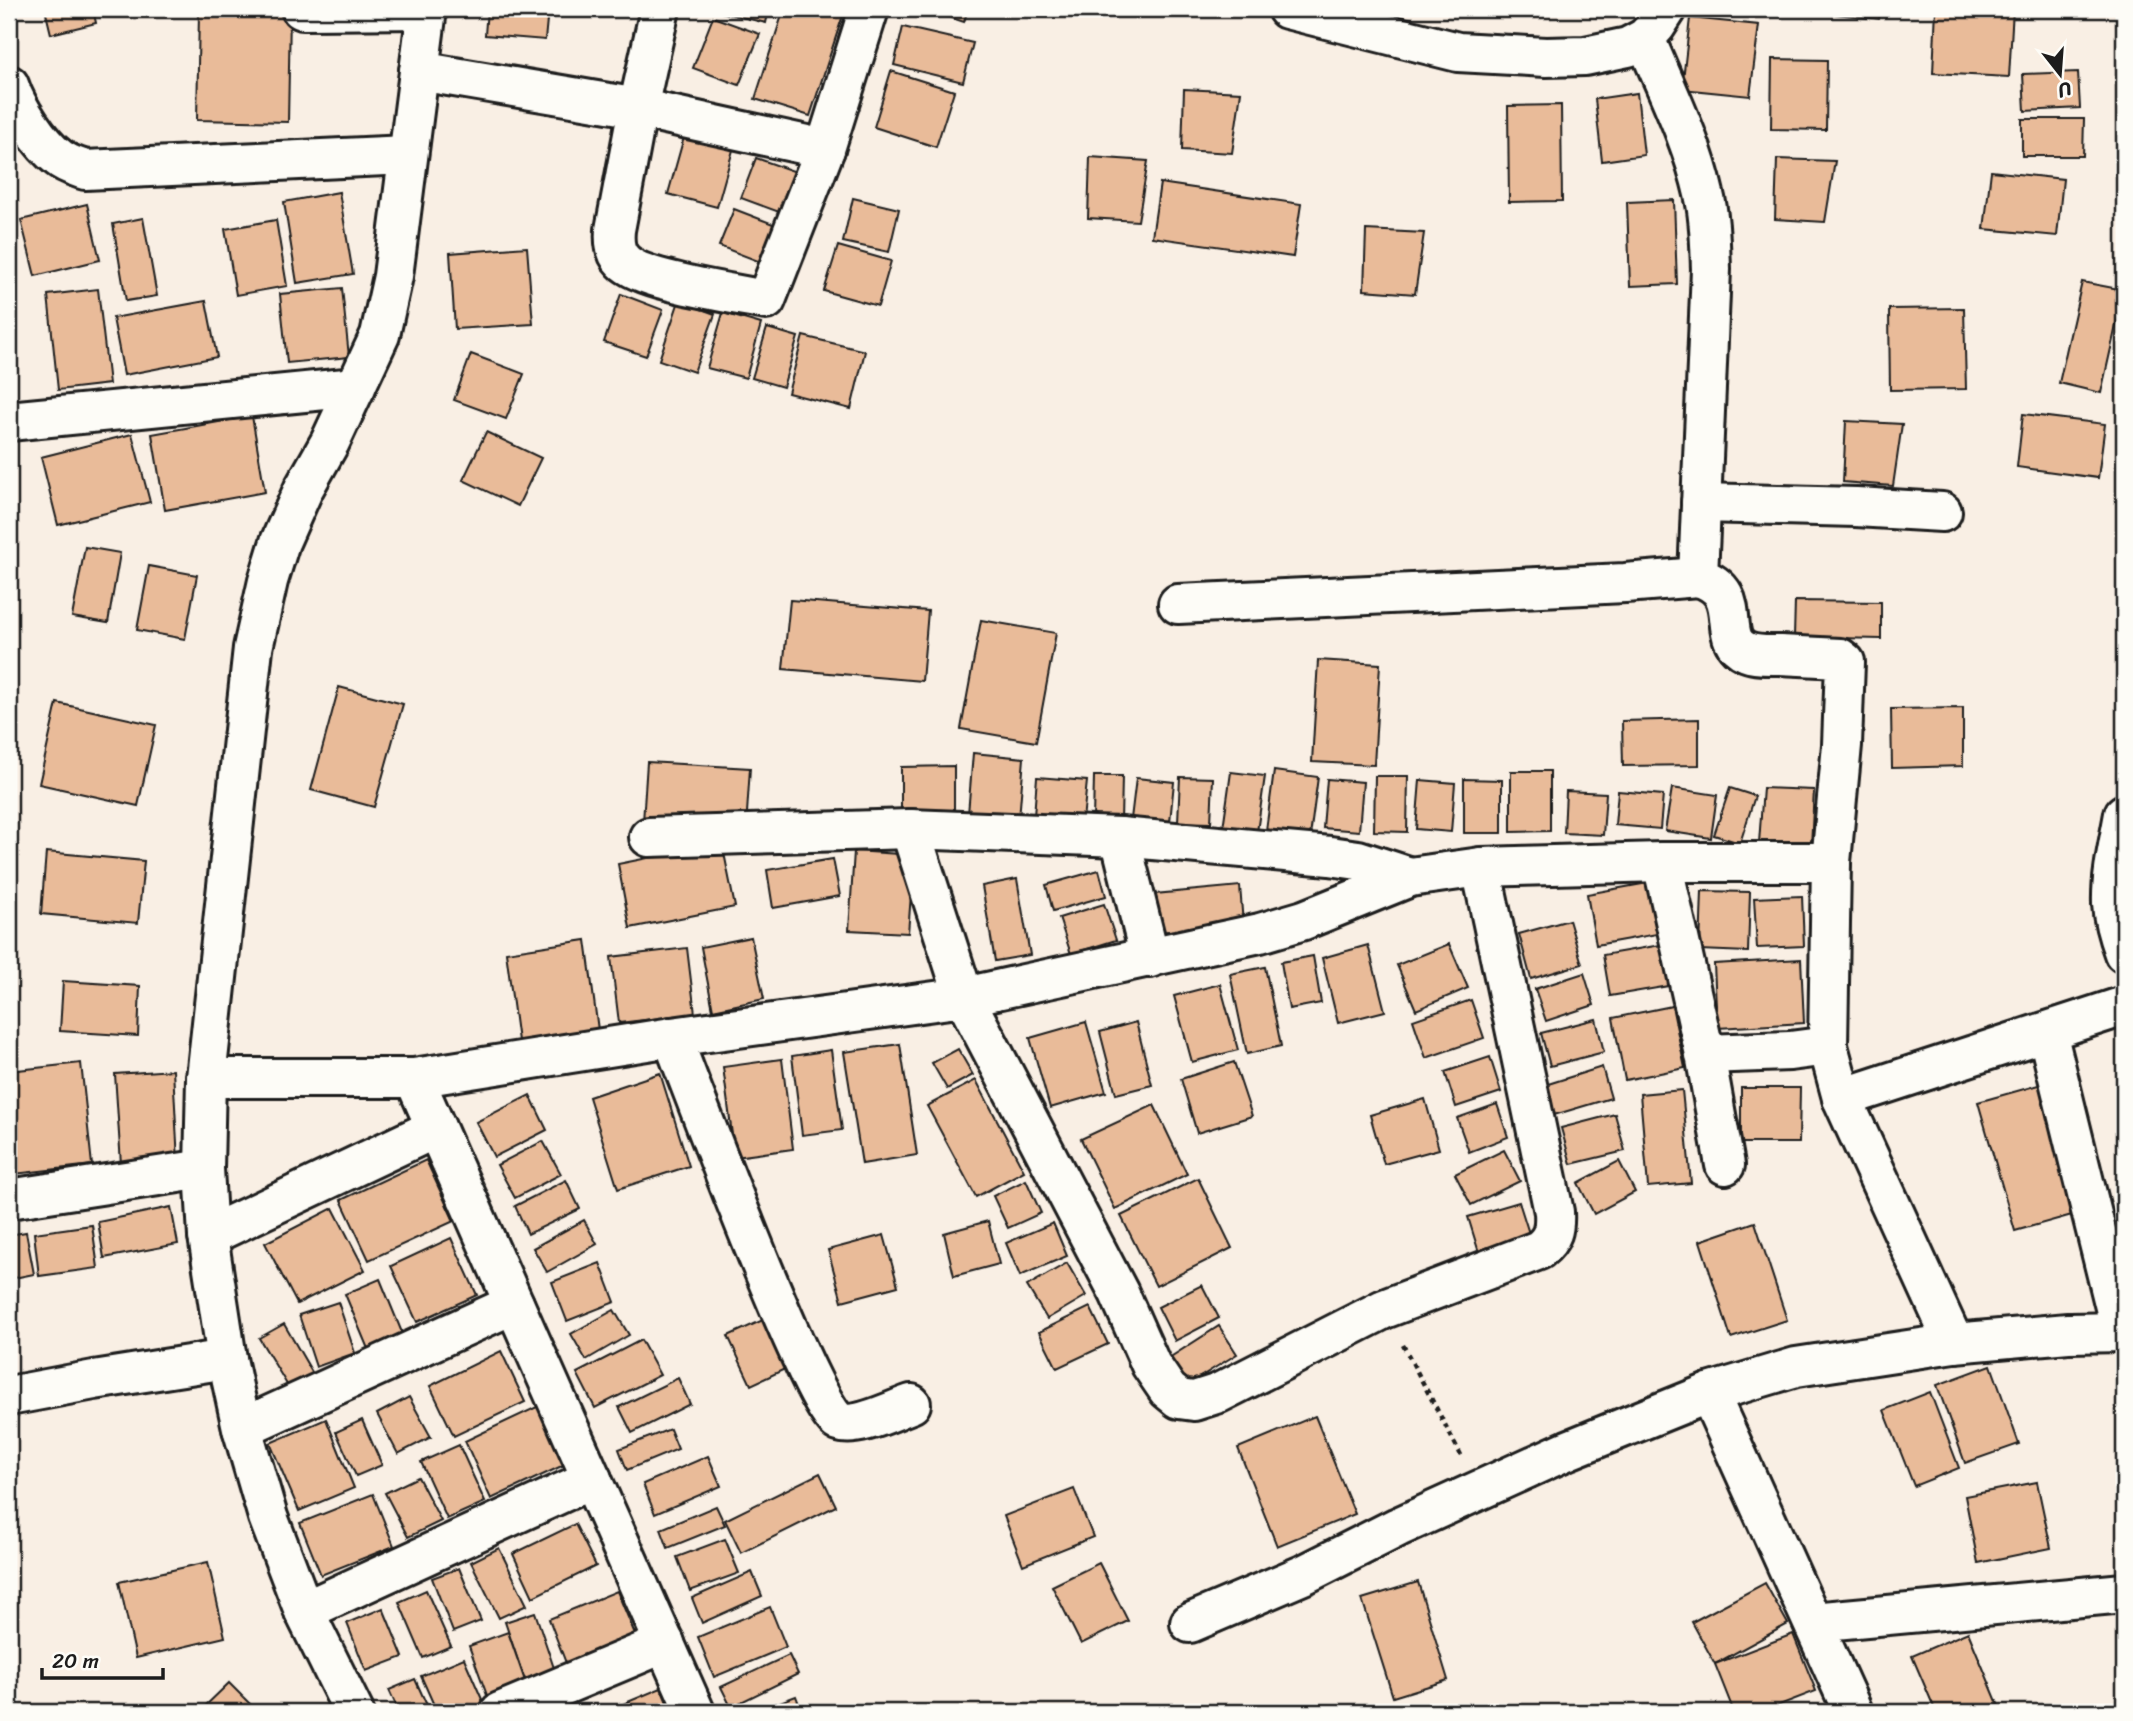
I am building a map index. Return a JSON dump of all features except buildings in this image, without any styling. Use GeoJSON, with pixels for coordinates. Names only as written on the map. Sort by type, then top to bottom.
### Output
{"type":"FeatureCollection","features":[{"type":"Feature","properties":{"kind":"street"},"geometry":{"type":"LineString","coordinates":[[301,9],[427,9],[390,288],[380,335],[280,542],[253,648],[206,1078],[204,1169],[208,1236],[227,1359],[242,1428],[268,1517],[304,1611],[354,1712]]}},
{"type":"Feature","properties":{"kind":"street"},"geometry":{"type":"LineString","coordinates":[[655,17],[614,239],[619,257],[624,264],[654,278],[766,300],[825,149],[869,9]]}},
{"type":"Feature","properties":{"kind":"street"},"geometry":{"type":"LineString","coordinates":[[1287,9],[1458,52],[1545,57],[1585,55],[1628,47],[1656,23],[1705,195],[1710,228],[1711,269],[1698,577]]}},
{"type":"Feature","properties":{"kind":"street"},"geometry":{"type":"LineString","coordinates":[[419,71],[638,108],[825,149]]}},
{"type":"Feature","properties":{"kind":"street"},"geometry":{"type":"LineString","coordinates":[[9,85],[12,97],[25,119],[41,139],[59,159],[85,170],[407,155]]}},
{"type":"Feature","properties":{"kind":"street"},"geometry":{"type":"LineString","coordinates":[[9,421],[356,387]]}},
{"type":"Feature","properties":{"kind":"street"},"geometry":{"type":"LineString","coordinates":[[1701,503],[1942,512]]}},
{"type":"Feature","properties":{"kind":"street"},"geometry":{"type":"LineString","coordinates":[[1178,604],[1625,583],[1698,577],[1710,580],[1723,592],[1728,603],[1731,633],[1745,652],[1840,658],[1845,662],[1842,745],[1831,862],[1828,1046],[1842,1098],[1954,1343]]}},
{"type":"Feature","properties":{"kind":"street"},"geometry":{"type":"LineString","coordinates":[[2124,814],[2112,904],[2124,953]]}},
{"type":"Feature","properties":{"kind":"street"},"geometry":{"type":"LineString","coordinates":[[910,830],[964,997],[1119,1293],[1151,1365],[1173,1395],[1185,1400],[1206,1399],[1384,1309],[1539,1250],[1546,1245],[1554,1232],[1554,1212],[1481,867]]}},
{"type":"Feature","properties":{"kind":"street"},"geometry":{"type":"LineString","coordinates":[[649,837],[910,830],[1120,837],[1331,856],[1358,860],[1410,877]]}},
{"type":"Feature","properties":{"kind":"street"},"geometry":{"type":"LineString","coordinates":[[1120,837],[1150,958]]}},
{"type":"Feature","properties":{"kind":"street"},"geometry":{"type":"LineString","coordinates":[[206,1078],[414,1078],[672,1037],[964,997],[1260,933],[1304,920],[1410,877],[1481,867],[1831,862]]}},
{"type":"Feature","properties":{"kind":"street"},"geometry":{"type":"LineString","coordinates":[[1662,863],[1705,1054],[1725,1165]]}},
{"type":"Feature","properties":{"kind":"street"},"geometry":{"type":"LineString","coordinates":[[1842,1098],[2124,1006]]}},
{"type":"Feature","properties":{"kind":"street"},"geometry":{"type":"LineString","coordinates":[[1190,1623],[1304,1574],[1568,1450],[1709,1393],[1796,1367],[1954,1343],[2068,1332],[2123,1332],[2047,1032]]}},
{"type":"Feature","properties":{"kind":"street"},"geometry":{"type":"LineString","coordinates":[[672,1037],[773,1294],[826,1408],[838,1421],[854,1423],[911,1404]]}},
{"type":"Feature","properties":{"kind":"street"},"geometry":{"type":"LineString","coordinates":[[1705,1054],[1790,1051],[1828,1046]]}},
{"type":"Feature","properties":{"kind":"street"},"geometry":{"type":"LineString","coordinates":[[414,1078],[695,1712]]}},
{"type":"Feature","properties":{"kind":"street"},"geometry":{"type":"LineString","coordinates":[[208,1236],[436,1128]]}},
{"type":"Feature","properties":{"kind":"street"},"geometry":{"type":"LineString","coordinates":[[9,1199],[204,1169]]}},
{"type":"Feature","properties":{"kind":"street"},"geometry":{"type":"LineString","coordinates":[[242,1428],[514,1304]]}},
{"type":"Feature","properties":{"kind":"street"},"geometry":{"type":"LineString","coordinates":[[9,1396],[227,1359]]}},
{"type":"Feature","properties":{"kind":"street"},"geometry":{"type":"LineString","coordinates":[[1709,1393],[1853,1712]]}},
{"type":"Feature","properties":{"kind":"street"},"geometry":{"type":"LineString","coordinates":[[304,1611],[592,1479]]}},
{"type":"Feature","properties":{"kind":"street"},"geometry":{"type":"LineString","coordinates":[[1813,1622],[2124,1593]]}},
{"type":"Feature","properties":{"kind":"street"},"geometry":{"type":"LineString","coordinates":[[500,1712],[665,1643]]}},
{"type":"Feature","properties":{"kind":"path"},"geometry":{"type":"LineString","coordinates":[[1384,1309],[1479,1490]]}}]}
